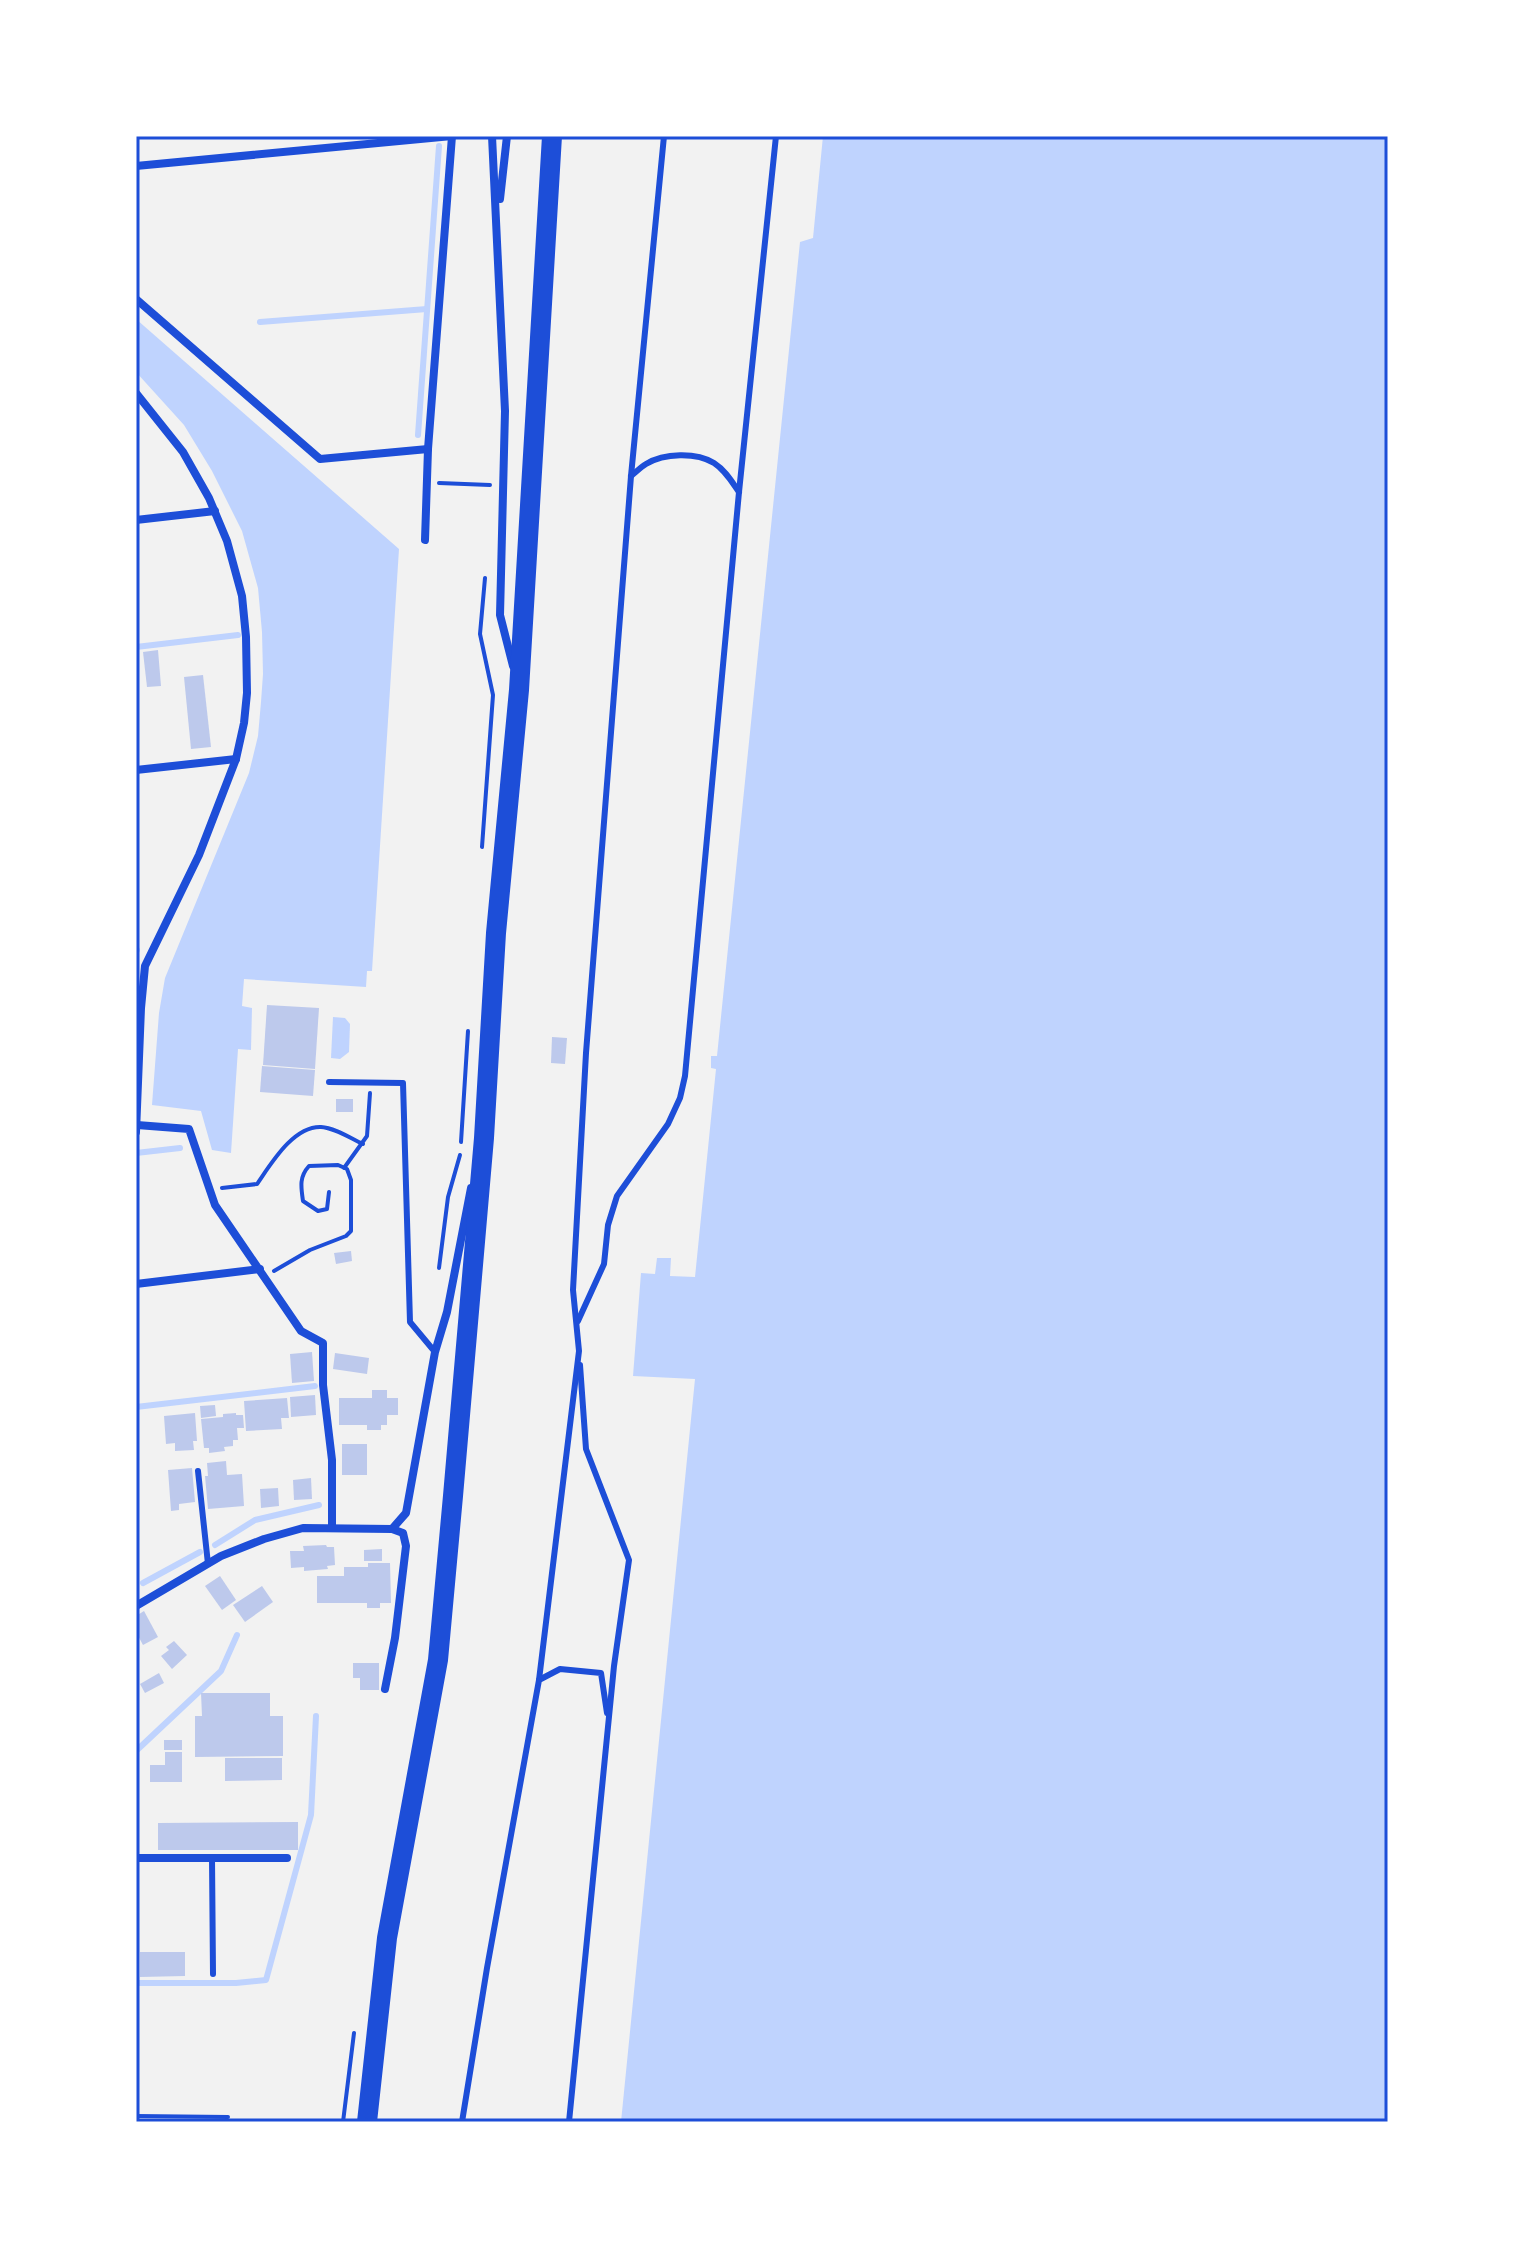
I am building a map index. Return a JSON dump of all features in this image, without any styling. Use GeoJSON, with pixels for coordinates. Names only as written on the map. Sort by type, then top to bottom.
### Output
{"type":"FeatureCollection","features":[{"type":"Feature","properties":{"kind":"main road"},"geometry":{"type":"LineString","coordinates":[[367,2122],[387,1938],[438,1660],[484,1138],[496,933],[519,690],[552,136]]}},
{"type":"Feature","properties":{"kind":"street"},"geometry":{"type":"LineString","coordinates":[[136,166],[452,136],[428,449],[425,540]]}},
{"type":"Feature","properties":{"kind":"street"},"geometry":{"type":"LineString","coordinates":[[492,136],[505,423],[500,615],[519,690]]}},
{"type":"Feature","properties":{"kind":"street"},"geometry":{"type":"LineString","coordinates":[[497,225],[507,136]]}},
{"type":"Feature","properties":{"kind":"street"},"geometry":{"type":"LineString","coordinates":[[136,299],[320,459],[428,449]]}},
{"type":"Feature","properties":{"kind":"street"},"geometry":{"type":"LineString","coordinates":[[136,393],[183,452],[215,511],[227,541],[242,596],[247,693],[236,759],[199,855],[145,966],[136,1132]]}},
{"type":"Feature","properties":{"kind":"street"},"geometry":{"type":"LineString","coordinates":[[136,520],[215,511]]}},
{"type":"Feature","properties":{"kind":"street"},"geometry":{"type":"LineString","coordinates":[[136,770],[236,759]]}},
{"type":"Feature","properties":{"kind":"street"},"geometry":{"type":"LineString","coordinates":[[137,1125],[189,1129],[215,1205],[301,1331],[323,1343],[323,1385],[332,1460],[332,1527]]}},
{"type":"Feature","properties":{"kind":"street"},"geometry":{"type":"LineString","coordinates":[[392,1529],[406,1513],[435,1352],[447,1312],[467,1202],[484,1138]]}},
{"type":"Feature","properties":{"kind":"street"},"geometry":{"type":"LineString","coordinates":[[136,1284],[262,1273]]}},
{"type":"Feature","properties":{"kind":"street"},"geometry":{"type":"LineString","coordinates":[[136,1606],[221,1556],[264,1539],[303,1528],[392,1529],[403,1533],[406,1546],[395,1638],[385,1689]]}},
{"type":"Feature","properties":{"kind":"street"},"geometry":{"type":"LineString","coordinates":[[136,1858],[287,1858]]}},
{"type":"Feature","properties":{"kind":"lane"},"geometry":{"type":"LineString","coordinates":[[569,2122],[608,1725],[629,1560],[586,1449],[573,1290],[586,1053],[631,476],[664,136]]}},
{"type":"Feature","properties":{"kind":"lane"},"geometry":{"type":"LineString","coordinates":[[577,1324],[604,1264],[608,1225],[617,1196],[668,1124],[680,1098],[685,1076],[739,492],[776,136]]}},
{"type":"Feature","properties":{"kind":"lane"},"geometry":{"type":"LineString","coordinates":[[631,476],[647,463],[688,455],[713,463],[725,472],[739,492]]}},
{"type":"Feature","properties":{"kind":"lane"},"geometry":{"type":"LineString","coordinates":[[329,1082],[403,1083],[410,1322],[435,1352]]}},
{"type":"Feature","properties":{"kind":"lane"},"geometry":{"type":"LineString","coordinates":[[462,2122],[539,1680],[579,1351]]}},
{"type":"Feature","properties":{"kind":"lane"},"geometry":{"type":"LineString","coordinates":[[198,1471],[208,1564]]}},
{"type":"Feature","properties":{"kind":"lane"},"geometry":{"type":"LineString","coordinates":[[539,1680],[560,1669],[601,1673],[608,1725]]}},
{"type":"Feature","properties":{"kind":"lane"},"geometry":{"type":"LineString","coordinates":[[212,1858],[213,1974]]}},
{"type":"Feature","properties":{"kind":"path"},"geometry":{"type":"LineString","coordinates":[[427,482],[492,485]]}},
{"type":"Feature","properties":{"kind":"path"},"geometry":{"type":"LineString","coordinates":[[481,851],[493,695],[480,634],[485,575]]}},
{"type":"Feature","properties":{"kind":"path"},"geometry":{"type":"LineString","coordinates":[[439,1271],[448,1197],[461,1154],[468,1022]]}},
{"type":"Feature","properties":{"kind":"path"},"geometry":{"type":"LineString","coordinates":[[344,1168],[367,1136],[371,1082]]}},
{"type":"Feature","properties":{"kind":"path"},"geometry":{"type":"LineString","coordinates":[[211,1189],[257,1184],[285,1144],[313,1128],[324,1127],[363,1144]]}},
{"type":"Feature","properties":{"kind":"path"},"geometry":{"type":"LineString","coordinates":[[262,1273],[351,1231],[351,1180],[347,1169],[338,1165],[309,1166],[303,1173],[301,1183],[303,1201],[318,1211],[327,1209],[329,1192]]}},
{"type":"Feature","properties":{"kind":"path"},"geometry":{"type":"LineString","coordinates":[[136,2116],[228,2117]]}},
{"type":"Feature","properties":{"kind":"water"},"geometry":{"type":"Polygon","coordinates":[[[823,136],[1388,136],[1388,2122],[621,2122],[695,1379],[633,1376],[641,1273],[655,1274],[657,1258],[671,1258],[670,1276],[695,1277],[716,1069],[711,1068],[711,1056],[717,1056],[800,242],[813,238],[823,136]]]}},
{"type":"Feature","properties":{"kind":"water"},"geometry":{"type":"Polygon","coordinates":[[[136,319],[399,549],[372,971],[367,971],[366,987],[244,979],[242,1006],[252,1008],[251,1050],[238,1049],[231,1153],[212,1150],[201,1111],[152,1105],[159,1013],[165,978],[249,773],[258,736],[263,674],[258,588],[242,531],[212,471],[184,425],[136,372],[136,319]]]}},
{"type":"Feature","properties":{"kind":"water"},"geometry":{"type":"Polygon","coordinates":[[[333,1017],[345,1018],[350,1024],[349,1052],[340,1059],[331,1058],[333,1017]]]}},
{"type":"Feature","properties":{"kind":"building"},"geometry":{"type":"Polygon","coordinates":[[[158,650],[161,686],[147,687],[143,652],[158,650]]]}},
{"type":"Feature","properties":{"kind":"building"},"geometry":{"type":"Polygon","coordinates":[[[203,675],[211,747],[191,749],[184,677],[203,675]]]}},
{"type":"Feature","properties":{"kind":"building"},"geometry":{"type":"Polygon","coordinates":[[[267,1005],[319,1008],[315,1069],[263,1065],[267,1005]]]}},
{"type":"Feature","properties":{"kind":"building"},"geometry":{"type":"Polygon","coordinates":[[[552,1037],[567,1038],[565,1064],[551,1063],[552,1037]]]}},
{"type":"Feature","properties":{"kind":"building"},"geometry":{"type":"Polygon","coordinates":[[[262,1066],[315,1070],[313,1096],[260,1092],[262,1066]]]}},
{"type":"Feature","properties":{"kind":"building"},"geometry":{"type":"Polygon","coordinates":[[[336,1099],[353,1099],[353,1112],[336,1112],[336,1099]]]}},
{"type":"Feature","properties":{"kind":"building"},"geometry":{"type":"Polygon","coordinates":[[[351,1251],[352,1261],[336,1264],[334,1253],[351,1251]]]}},
{"type":"Feature","properties":{"kind":"building"},"geometry":{"type":"Polygon","coordinates":[[[312,1352],[314,1381],[292,1383],[290,1354],[312,1352]]]}},
{"type":"Feature","properties":{"kind":"building"},"geometry":{"type":"Polygon","coordinates":[[[335,1353],[369,1358],[367,1374],[333,1369],[335,1353]]]}},
{"type":"Feature","properties":{"kind":"building"},"geometry":{"type":"Polygon","coordinates":[[[372,1390],[387,1390],[387,1398],[398,1398],[398,1415],[387,1415],[387,1425],[381,1425],[381,1430],[367,1430],[367,1425],[339,1425],[339,1398],[372,1398],[372,1390]]]}},
{"type":"Feature","properties":{"kind":"building"},"geometry":{"type":"Polygon","coordinates":[[[315,1395],[316,1415],[291,1417],[290,1397],[315,1395]]]}},
{"type":"Feature","properties":{"kind":"building"},"geometry":{"type":"Polygon","coordinates":[[[287,1398],[289,1418],[281,1418],[282,1429],[246,1431],[244,1401],[287,1398]]]}},
{"type":"Feature","properties":{"kind":"building"},"geometry":{"type":"Polygon","coordinates":[[[215,1405],[216,1416],[201,1418],[200,1406],[215,1405]]]}},
{"type":"Feature","properties":{"kind":"building"},"geometry":{"type":"Polygon","coordinates":[[[195,1413],[197,1441],[193,1441],[194,1450],[175,1451],[175,1443],[166,1444],[164,1416],[195,1413]]]}},
{"type":"Feature","properties":{"kind":"building"},"geometry":{"type":"Polygon","coordinates":[[[236,1413],[243,1415],[244,1428],[237,1428],[238,1440],[233,1440],[233,1446],[224,1447],[225,1451],[209,1453],[209,1448],[204,1448],[201,1419],[236,1413]]]}},
{"type":"Feature","properties":{"kind":"building"},"geometry":{"type":"Polygon","coordinates":[[[342,1444],[367,1444],[367,1475],[342,1475],[342,1444]]]}},
{"type":"Feature","properties":{"kind":"building"},"geometry":{"type":"Polygon","coordinates":[[[226,1461],[227,1475],[242,1474],[244,1506],[208,1509],[207,1463],[226,1461]]]}},
{"type":"Feature","properties":{"kind":"building"},"geometry":{"type":"Polygon","coordinates":[[[192,1468],[195,1502],[179,1504],[179,1510],[171,1511],[168,1470],[192,1468]]]}},
{"type":"Feature","properties":{"kind":"building"},"geometry":{"type":"Polygon","coordinates":[[[311,1478],[312,1499],[294,1500],[293,1480],[311,1478]]]}},
{"type":"Feature","properties":{"kind":"building"},"geometry":{"type":"Polygon","coordinates":[[[278,1488],[279,1506],[261,1508],[260,1489],[278,1488]]]}},
{"type":"Feature","properties":{"kind":"building"},"geometry":{"type":"Polygon","coordinates":[[[303,1546],[334,1547],[335,1565],[327,1566],[328,1569],[304,1571],[304,1567],[291,1568],[290,1551],[304,1551],[303,1546]]]}},
{"type":"Feature","properties":{"kind":"building"},"geometry":{"type":"Polygon","coordinates":[[[382,1549],[382,1561],[364,1561],[364,1550],[382,1549]]]}},
{"type":"Feature","properties":{"kind":"building"},"geometry":{"type":"Polygon","coordinates":[[[368,1563],[390,1563],[391,1603],[380,1603],[380,1608],[367,1608],[367,1603],[317,1603],[317,1576],[344,1576],[344,1567],[368,1567],[368,1563]]]}},
{"type":"Feature","properties":{"kind":"building"},"geometry":{"type":"Polygon","coordinates":[[[220,1576],[236,1600],[222,1610],[205,1586],[220,1576]]]}},
{"type":"Feature","properties":{"kind":"building"},"geometry":{"type":"Polygon","coordinates":[[[262,1586],[273,1602],[245,1622],[233,1605],[262,1586]]]}},
{"type":"Feature","properties":{"kind":"building"},"geometry":{"type":"Polygon","coordinates":[[[144,1611],[158,1637],[143,1645],[136,1632],[136,1616],[144,1611]]]}},
{"type":"Feature","properties":{"kind":"building"},"geometry":{"type":"Polygon","coordinates":[[[174,1641],[187,1655],[172,1669],[161,1656],[174,1641]]]}},
{"type":"Feature","properties":{"kind":"building"},"geometry":{"type":"Polygon","coordinates":[[[353,1663],[379,1663],[379,1690],[360,1690],[360,1678],[353,1678],[353,1663]]]}},
{"type":"Feature","properties":{"kind":"building"},"geometry":{"type":"Polygon","coordinates":[[[159,1673],[164,1683],[145,1693],[140,1684],[159,1673]]]}},
{"type":"Feature","properties":{"kind":"building"},"geometry":{"type":"Polygon","coordinates":[[[201,1693],[270,1693],[270,1716],[283,1716],[283,1756],[195,1757],[195,1716],[202,1716],[201,1693]]]}},
{"type":"Feature","properties":{"kind":"building"},"geometry":{"type":"Polygon","coordinates":[[[164,1740],[182,1740],[182,1750],[164,1750],[164,1740]]]}},
{"type":"Feature","properties":{"kind":"building"},"geometry":{"type":"Polygon","coordinates":[[[165,1752],[182,1752],[182,1782],[150,1782],[150,1765],[165,1765],[165,1752]]]}},
{"type":"Feature","properties":{"kind":"building"},"geometry":{"type":"Polygon","coordinates":[[[225,1758],[282,1758],[282,1780],[225,1781],[225,1758]]]}},
{"type":"Feature","properties":{"kind":"building"},"geometry":{"type":"Polygon","coordinates":[[[298,1822],[298,1850],[158,1850],[158,1823],[298,1822]]]}},
{"type":"Feature","properties":{"kind":"building"},"geometry":{"type":"Polygon","coordinates":[[[140,1952],[185,1952],[185,1976],[140,1977],[140,1952]]]}},
{"type":"Feature","properties":{"kind":"waterway"},"geometry":{"type":"LineString","coordinates":[[418,435],[439,146]]}},
{"type":"Feature","properties":{"kind":"waterway"},"geometry":{"type":"LineString","coordinates":[[260,322],[427,309]]}},
{"type":"Feature","properties":{"kind":"waterway"},"geometry":{"type":"LineString","coordinates":[[136,647],[238,635]]}},
{"type":"Feature","properties":{"kind":"waterway"},"geometry":{"type":"LineString","coordinates":[[136,1153],[180,1148]]}},
{"type":"Feature","properties":{"kind":"waterway"},"geometry":{"type":"LineString","coordinates":[[136,1407],[315,1386]]}},
{"type":"Feature","properties":{"kind":"waterway"},"geometry":{"type":"LineString","coordinates":[[215,1545],[255,1520],[319,1505]]}},
{"type":"Feature","properties":{"kind":"waterway"},"geometry":{"type":"LineString","coordinates":[[143,1583],[200,1552]]}},
{"type":"Feature","properties":{"kind":"waterway"},"geometry":{"type":"LineString","coordinates":[[136,1751],[221,1671],[237,1635]]}},
{"type":"Feature","properties":{"kind":"waterway"},"geometry":{"type":"LineString","coordinates":[[136,1983],[266,1980],[311,1815],[316,1716]]}}]}
